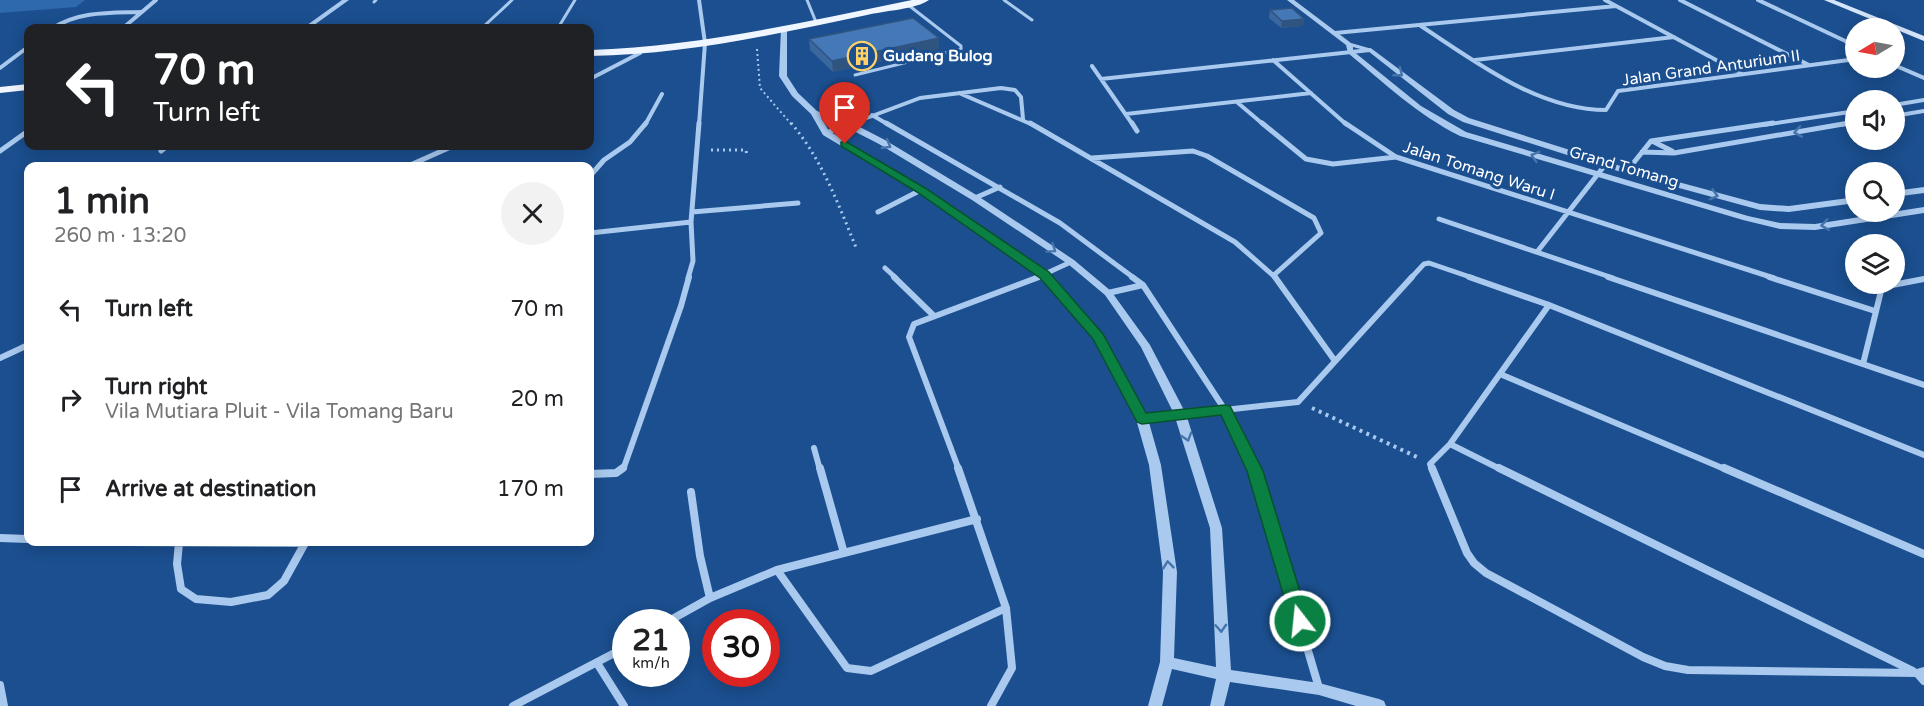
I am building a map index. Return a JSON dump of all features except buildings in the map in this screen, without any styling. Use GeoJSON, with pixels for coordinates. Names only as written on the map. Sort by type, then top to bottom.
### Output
{"type":"FeatureCollection","features":[{"type":"Feature","properties":{"kind":"main road"},"geometry":{"type":"LineString","coordinates":[[594,53],[640,53],[705,44],[925,0]]}},
{"type":"Feature","properties":{"kind":"main road"},"geometry":{"type":"LineString","coordinates":[[1828,0],[1924,39]]}},
{"type":"Feature","properties":{"kind":"main road"},"geometry":{"type":"LineString","coordinates":[[0,90],[24,87]]}},
{"type":"Feature","properties":{"kind":"street"},"geometry":{"type":"LineString","coordinates":[[128,24],[156,0]]}},
{"type":"Feature","properties":{"kind":"street"},"geometry":{"type":"LineString","coordinates":[[312,24],[346,0]]}},
{"type":"Feature","properties":{"kind":"street"},"geometry":{"type":"LineString","coordinates":[[594,474],[616,473],[624,467],[681,306],[693,261],[691,222],[705,44],[699,0]]}},
{"type":"Feature","properties":{"kind":"street","name":"Grand Tomang"},"geometry":{"type":"LineString","coordinates":[[1290,0],[1335,33],[1349,48],[1427,115],[1446,127],[1464,134],[1761,222],[1794,227],[1815,227],[1924,210]]}},
{"type":"Feature","properties":{"kind":"street"},"geometry":{"type":"LineString","coordinates":[[1605,0],[1743,75]]}},
{"type":"Feature","properties":{"kind":"street"},"geometry":{"type":"LineString","coordinates":[[1680,0],[1810,65]]}},
{"type":"Feature","properties":{"kind":"street"},"geometry":{"type":"LineString","coordinates":[[1758,0],[1845,41]]}},
{"type":"Feature","properties":{"kind":"street"},"geometry":{"type":"LineString","coordinates":[[1335,33],[1616,6]]}},
{"type":"Feature","properties":{"kind":"street"},"geometry":{"type":"LineString","coordinates":[[58,24],[75,16],[141,12]]}},
{"type":"Feature","properties":{"kind":"street","name":"Jalan Grand Anturium II"},"geometry":{"type":"LineString","coordinates":[[1420,26],[1536,95],[1582,109],[1602,111],[1606,110],[1618,91],[1845,60]]}},
{"type":"Feature","properties":{"kind":"street"},"geometry":{"type":"LineString","coordinates":[[784,28],[783,76],[795,94],[814,113],[826,133],[921,190],[1045,275],[1098,337],[1142,419],[1155,465],[1170,572],[1167,662],[1155,706]]}},
{"type":"Feature","properties":{"kind":"street"},"geometry":{"type":"LineString","coordinates":[[1474,60],[1674,37]]}},
{"type":"Feature","properties":{"kind":"street"},"geometry":{"type":"LineString","coordinates":[[1101,79],[1273,60],[1349,48]]}},
{"type":"Feature","properties":{"kind":"street","name":"Grand Tomang"},"geometry":{"type":"LineString","coordinates":[[1349,48],[1370,50],[1451,112],[1466,120],[1605,165],[1760,207],[1789,209],[1845,201]]}},
{"type":"Feature","properties":{"kind":"street"},"geometry":{"type":"LineString","coordinates":[[0,68],[24,50]]}},
{"type":"Feature","properties":{"kind":"street"},"geometry":{"type":"LineString","coordinates":[[594,76],[640,53]]}},
{"type":"Feature","properties":{"kind":"street","name":"Jalan Tomang Waru I"},"geometry":{"type":"LineString","coordinates":[[1273,60],[1339,119],[1396,157],[1875,311]]}},
{"type":"Feature","properties":{"kind":"street"},"geometry":{"type":"LineString","coordinates":[[1092,66],[1137,131]]}},
{"type":"Feature","properties":{"kind":"street"},"geometry":{"type":"LineString","coordinates":[[1905,70],[1924,78]]}},
{"type":"Feature","properties":{"kind":"street"},"geometry":{"type":"LineString","coordinates":[[826,133],[920,98],[1001,88],[1015,90],[1021,97],[1023,119]]}},
{"type":"Feature","properties":{"kind":"street"},"geometry":{"type":"LineString","coordinates":[[959,93],[1023,119],[1235,242],[1274,275],[1335,361]]}},
{"type":"Feature","properties":{"kind":"street"},"geometry":{"type":"LineString","coordinates":[[1126,114],[1311,93]]}},
{"type":"Feature","properties":{"kind":"street"},"geometry":{"type":"LineString","coordinates":[[594,171],[604,160],[630,142],[646,123],[662,94]]}},
{"type":"Feature","properties":{"kind":"street"},"geometry":{"type":"LineString","coordinates":[[1905,103],[1924,100]]}},
{"type":"Feature","properties":{"kind":"street"},"geometry":{"type":"LineString","coordinates":[[1238,103],[1306,159],[1333,164],[1396,157]]}},
{"type":"Feature","properties":{"kind":"street"},"geometry":{"type":"LineString","coordinates":[[1905,114],[1924,111]]}},
{"type":"Feature","properties":{"kind":"street"},"geometry":{"type":"LineString","coordinates":[[1627,171],[1651,141],[1845,112]]}},
{"type":"Feature","properties":{"kind":"street"},"geometry":{"type":"LineString","coordinates":[[814,113],[847,124],[975,198],[1071,262],[1108,294],[1146,347],[1180,414],[1216,528],[1224,675],[1217,706]]}},
{"type":"Feature","properties":{"kind":"street"},"geometry":{"type":"LineString","coordinates":[[1838,113],[1845,116]]}},
{"type":"Feature","properties":{"kind":"street"},"geometry":{"type":"LineString","coordinates":[[872,115],[1060,223],[1143,285],[1225,410],[1255,471],[1319,689]]}},
{"type":"Feature","properties":{"kind":"street"},"geometry":{"type":"LineString","coordinates":[[1642,153],[1674,153],[1845,124]]}},
{"type":"Feature","properties":{"kind":"street"},"geometry":{"type":"LineString","coordinates":[[0,151],[24,134]]}},
{"type":"Feature","properties":{"kind":"street"},"geometry":{"type":"LineString","coordinates":[[1651,141],[1674,153]]}},
{"type":"Feature","properties":{"kind":"street"},"geometry":{"type":"LineString","coordinates":[[417,162],[444,150]]}},
{"type":"Feature","properties":{"kind":"street"},"geometry":{"type":"LineString","coordinates":[[1091,158],[1193,152],[1207,156],[1314,218],[1321,232],[1274,275]]}},
{"type":"Feature","properties":{"kind":"street"},"geometry":{"type":"LineString","coordinates":[[1537,252],[1605,165]]}},
{"type":"Feature","properties":{"kind":"street"},"geometry":{"type":"LineString","coordinates":[[975,198],[1000,187]]}},
{"type":"Feature","properties":{"kind":"street"},"geometry":{"type":"LineString","coordinates":[[878,212],[921,190]]}},
{"type":"Feature","properties":{"kind":"street"},"geometry":{"type":"LineString","coordinates":[[1905,193],[1924,190]]}},
{"type":"Feature","properties":{"kind":"street"},"geometry":{"type":"LineString","coordinates":[[692,212],[798,203]]}},
{"type":"Feature","properties":{"kind":"street"},"geometry":{"type":"LineString","coordinates":[[1439,219],[1924,385]]}},
{"type":"Feature","properties":{"kind":"street"},"geometry":{"type":"LineString","coordinates":[[594,233],[691,222]]}},
{"type":"Feature","properties":{"kind":"street"},"geometry":{"type":"LineString","coordinates":[[991,706],[1012,668],[1006,609],[977,519],[909,337],[915,324],[933,315],[1022,285],[1071,262]]}},
{"type":"Feature","properties":{"kind":"street"},"geometry":{"type":"LineString","coordinates":[[1142,419],[1298,402],[1424,264],[1429,263],[1549,305],[1924,454]]}},
{"type":"Feature","properties":{"kind":"street"},"geometry":{"type":"LineString","coordinates":[[885,268],[933,315]]}},
{"type":"Feature","properties":{"kind":"street"},"geometry":{"type":"LineString","coordinates":[[1863,364],[1882,287],[1924,279]]}},
{"type":"Feature","properties":{"kind":"street"},"geometry":{"type":"LineString","coordinates":[[1108,294],[1143,285]]}},
{"type":"Feature","properties":{"kind":"street"},"geometry":{"type":"LineString","coordinates":[[1549,305],[1450,444],[1430,464],[1467,553],[1474,563],[1486,573],[1665,666],[1688,670],[1920,672]]}},
{"type":"Feature","properties":{"kind":"street"},"geometry":{"type":"LineString","coordinates":[[0,358],[24,347]]}},
{"type":"Feature","properties":{"kind":"street"},"geometry":{"type":"LineString","coordinates":[[1500,375],[1924,554]]}},
{"type":"Feature","properties":{"kind":"street"},"geometry":{"type":"LineString","coordinates":[[1450,444],[1920,672],[1924,681]]}},
{"type":"Feature","properties":{"kind":"street"},"geometry":{"type":"LineString","coordinates":[[813,448],[844,553]]}},
{"type":"Feature","properties":{"kind":"street"},"geometry":{"type":"LineString","coordinates":[[691,492],[700,556],[710,598]]}},
{"type":"Feature","properties":{"kind":"street"},"geometry":{"type":"LineString","coordinates":[[690,609],[710,598],[777,570],[977,519]]}},
{"type":"Feature","properties":{"kind":"street"},"geometry":{"type":"LineString","coordinates":[[0,538],[24,539]]}},
{"type":"Feature","properties":{"kind":"street"},"geometry":{"type":"LineString","coordinates":[[179,546],[177,564],[180,589],[196,599],[231,602],[268,595],[284,581],[303,546]]}},
{"type":"Feature","properties":{"kind":"street"},"geometry":{"type":"LineString","coordinates":[[777,570],[847,668],[871,671],[1006,609]]}},
{"type":"Feature","properties":{"kind":"street"},"geometry":{"type":"LineString","coordinates":[[513,706],[612,654]]}},
{"type":"Feature","properties":{"kind":"street"},"geometry":{"type":"LineString","coordinates":[[1167,662],[1224,675],[1319,689],[1379,706]]}},
{"type":"Feature","properties":{"kind":"street"},"geometry":{"type":"LineString","coordinates":[[597,663],[624,706]]}},
{"type":"Feature","properties":{"kind":"street"},"geometry":{"type":"LineString","coordinates":[[0,685],[4,706]]}},
{"type":"Feature","properties":{"kind":"lane"},"geometry":{"type":"LineString","coordinates":[[486,24],[513,0]]}},
{"type":"Feature","properties":{"kind":"lane"},"geometry":{"type":"LineString","coordinates":[[560,24],[575,0]]}},
{"type":"Feature","properties":{"kind":"lane"},"geometry":{"type":"LineString","coordinates":[[807,0],[816,22]]}},
{"type":"Feature","properties":{"kind":"lane"},"geometry":{"type":"LineString","coordinates":[[1004,0],[1032,21]]}},
{"type":"Feature","properties":{"kind":"lane"},"geometry":{"type":"LineString","coordinates":[[855,75],[962,49],[931,21],[907,4]]}},
{"type":"Feature","properties":{"kind":"lane"},"geometry":{"type":"LineString","coordinates":[[920,23],[931,21]]}},
{"type":"Feature","properties":{"kind":"path"},"geometry":{"type":"LineString","coordinates":[[752,35],[757,48],[760,88],[808,143],[841,210],[857,250]]}},
{"type":"Feature","properties":{"kind":"path"},"geometry":{"type":"LineString","coordinates":[[696,152],[735,148],[746,150],[747,156]]}},
{"type":"Feature","properties":{"kind":"path"},"geometry":{"type":"LineString","coordinates":[[1298,402],[1430,464]]}},
{"type":"Feature","properties":{"kind":"shaded area"},"geometry":{"type":"Polygon","coordinates":[[[0,0],[85,0],[76,7],[0,13],[0,0]]]}},
{"type":"Feature","properties":{"kind":"place","name":"Gudang Bulog"},"geometry":{"type":"Point","coordinates":[862,56]}},
{"type":"Feature","properties":{"kind":"route"},"geometry":{"type":"LineString","coordinates":[[845,144],[921,190],[1045,275],[1098,337],[1142,419],[1225,410],[1255,471],[1275,531],[1300,621]]}}]}
